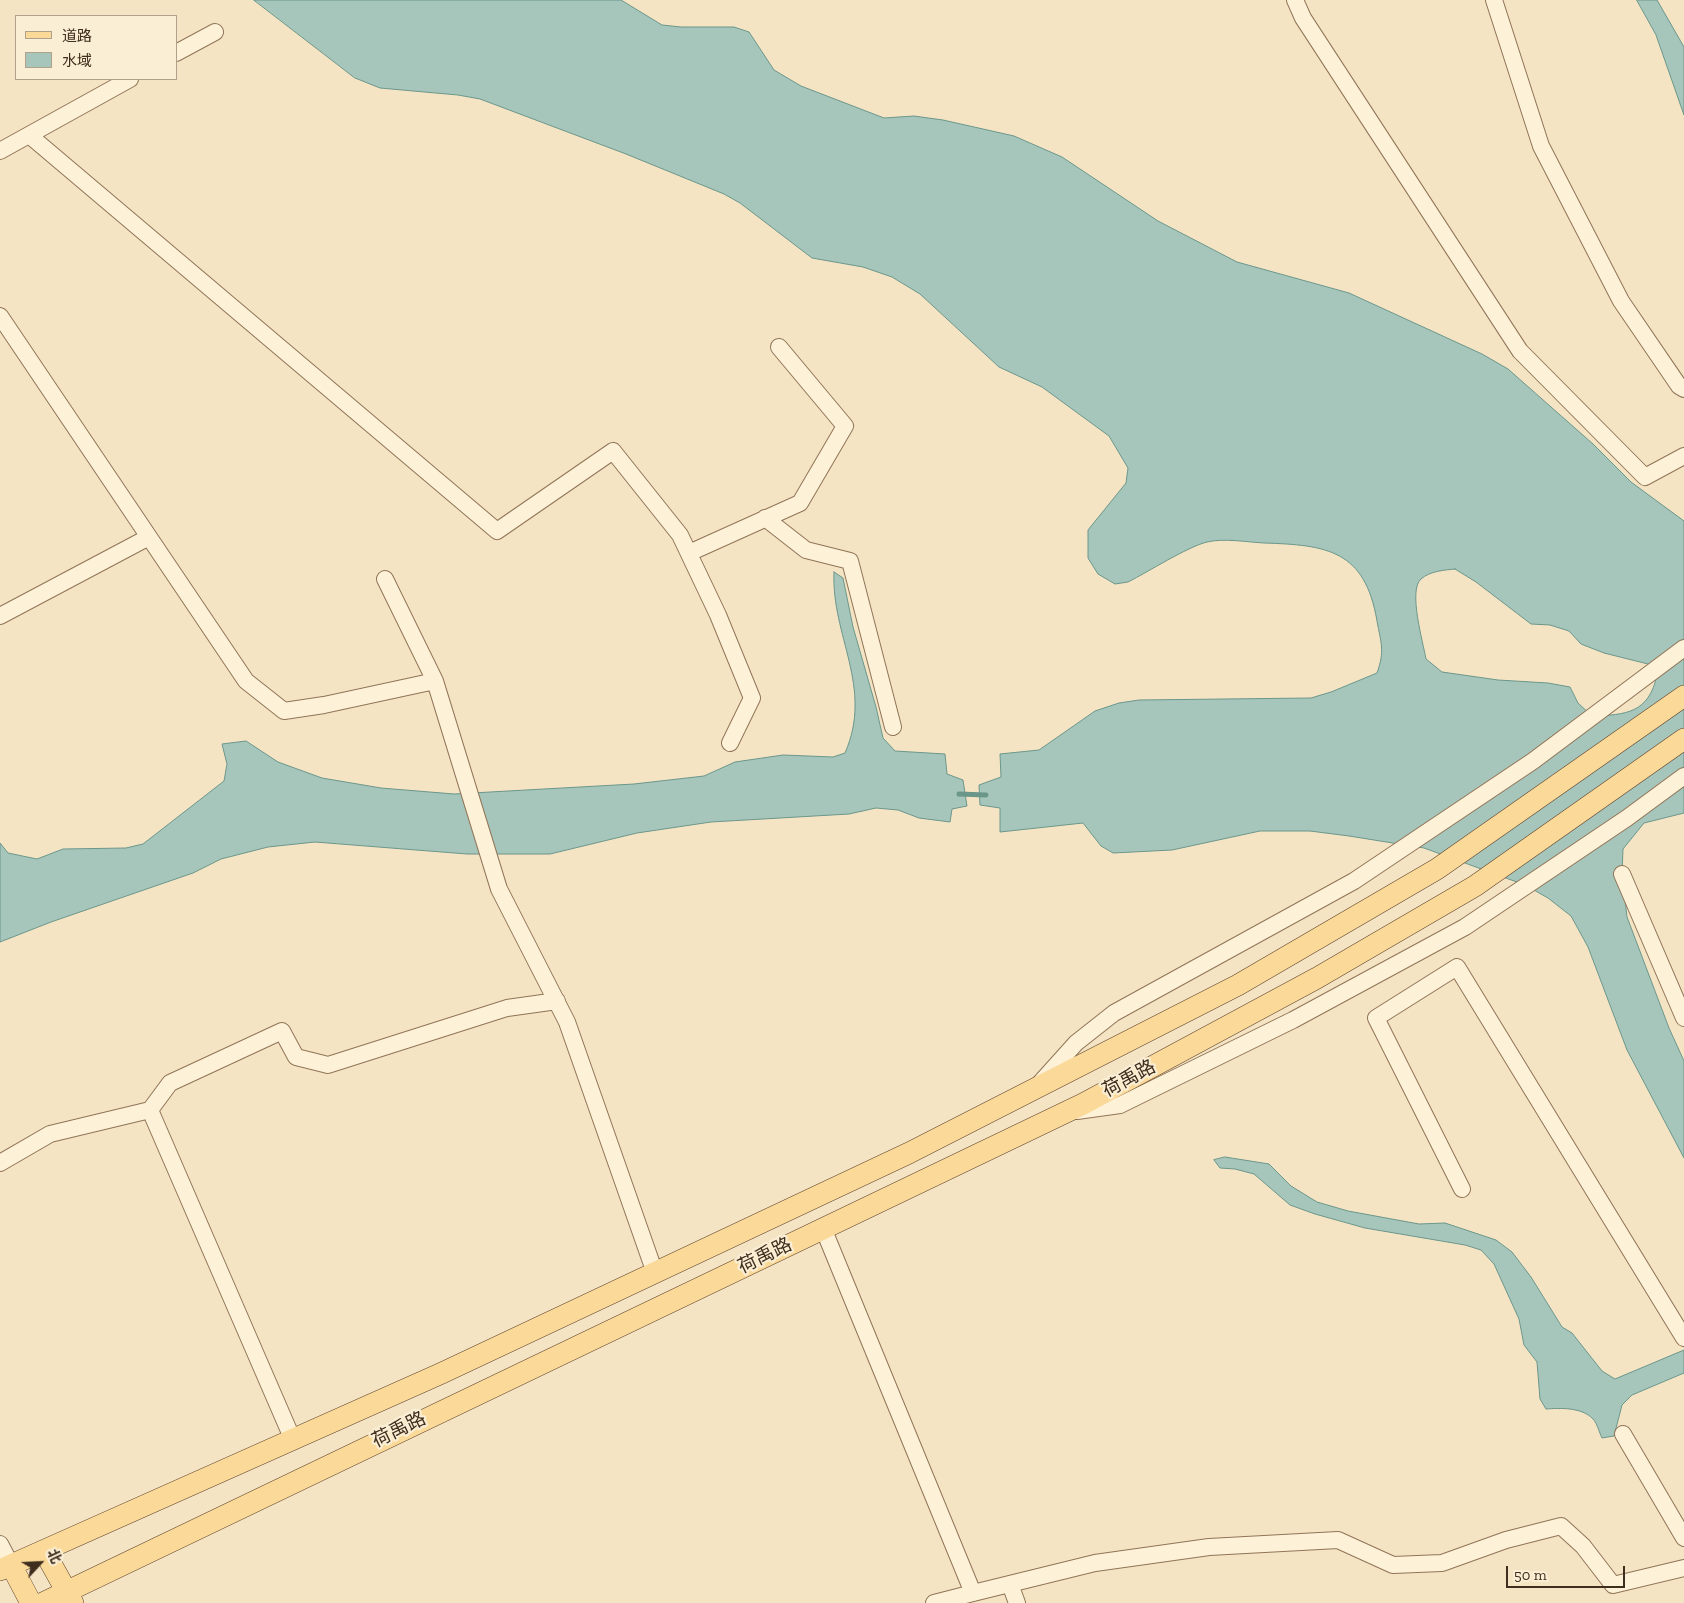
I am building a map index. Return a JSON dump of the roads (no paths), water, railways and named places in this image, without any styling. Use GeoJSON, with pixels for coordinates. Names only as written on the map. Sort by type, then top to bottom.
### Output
{"type":"FeatureCollection","features":[{"type":"Feature","properties":{"kind":"main road","name":"荷禹路"},"geometry":{"type":"LineString","coordinates":[[5,1568],[442,1374],[909,1153],[1238,985],[1437,868],[1684,696]]}},
{"type":"Feature","properties":{"kind":"main road","name":"荷禹路"},"geometry":{"type":"LineString","coordinates":[[43,1603],[70,1597],[823,1228],[1062,1114],[1317,978],[1475,886],[1684,739]]}},
{"type":"Feature","properties":{"kind":"main road"},"geometry":{"type":"LineString","coordinates":[[44,1550],[70,1597]]}},
{"type":"Feature","properties":{"kind":"main road"},"geometry":{"type":"LineString","coordinates":[[5,1568],[31,1603]]}},
{"type":"Feature","properties":{"kind":"street"},"geometry":{"type":"LineString","coordinates":[[1295,0],[1303,18],[1520,351],[1644,477],[1684,456]]}},
{"type":"Feature","properties":{"kind":"street"},"geometry":{"type":"LineString","coordinates":[[1494,0],[1541,146],[1621,301],[1679,386],[1684,389]]}},
{"type":"Feature","properties":{"kind":"street"},"geometry":{"type":"LineString","coordinates":[[178,52],[216,32]]}},
{"type":"Feature","properties":{"kind":"street"},"geometry":{"type":"LineString","coordinates":[[0,151],[128,80]]}},
{"type":"Feature","properties":{"kind":"street"},"geometry":{"type":"LineString","coordinates":[[29,134],[497,531],[613,451],[680,535],[752,698],[730,743]]}},
{"type":"Feature","properties":{"kind":"street"},"geometry":{"type":"LineString","coordinates":[[0,316],[246,681],[284,711],[324,705],[435,681]]}},
{"type":"Feature","properties":{"kind":"street"},"geometry":{"type":"LineString","coordinates":[[689,554],[800,503],[845,426],[778,347]]}},
{"type":"Feature","properties":{"kind":"street"},"geometry":{"type":"LineString","coordinates":[[765,518],[806,550],[850,561],[893,727]]}},
{"type":"Feature","properties":{"kind":"street"},"geometry":{"type":"LineString","coordinates":[[0,616],[149,538]]}},
{"type":"Feature","properties":{"kind":"street"},"geometry":{"type":"LineString","coordinates":[[385,579],[435,681],[499,889],[567,1022],[655,1273]]}},
{"type":"Feature","properties":{"kind":"street"},"geometry":{"type":"LineString","coordinates":[[1033,1089],[1076,1043],[1114,1012],[1354,881],[1533,761],[1684,648]]}},
{"type":"Feature","properties":{"kind":"street"},"geometry":{"type":"LineString","coordinates":[[1062,1114],[1120,1105],[1293,1020],[1465,926],[1627,818],[1684,776]]}},
{"type":"Feature","properties":{"kind":"street"},"geometry":{"type":"LineString","coordinates":[[1622,874],[1684,1018]]}},
{"type":"Feature","properties":{"kind":"street"},"geometry":{"type":"LineString","coordinates":[[1462,1189],[1376,1018],[1457,967],[1684,1338]]}},
{"type":"Feature","properties":{"kind":"street"},"geometry":{"type":"LineString","coordinates":[[0,1163],[50,1134],[150,1110],[170,1083],[282,1031],[296,1057],[328,1065],[507,1008],[556,1001]]}},
{"type":"Feature","properties":{"kind":"street"},"geometry":{"type":"LineString","coordinates":[[150,1110],[293,1440]]}},
{"type":"Feature","properties":{"kind":"street"},"geometry":{"type":"LineString","coordinates":[[823,1228],[973,1593]]}},
{"type":"Feature","properties":{"kind":"street"},"geometry":{"type":"LineString","coordinates":[[1624,1434],[1684,1538]]}},
{"type":"Feature","properties":{"kind":"street"},"geometry":{"type":"LineString","coordinates":[[934,1603],[1095,1563],[1209,1547],[1338,1540],[1393,1565],[1442,1563],[1506,1540],[1561,1526],[1583,1546],[1613,1585],[1684,1568]]}},
{"type":"Feature","properties":{"kind":"street"},"geometry":{"type":"LineString","coordinates":[[0,1544],[5,1568]]}},
{"type":"Feature","properties":{"kind":"street"},"geometry":{"type":"LineString","coordinates":[[1010,1584],[1017,1603]]}},
{"type":"Feature","properties":{"kind":"water"},"geometry":{"type":"Polygon","coordinates":[[[254,0],[621,0],[662,25],[734,27],[749,32],[774,70],[801,86],[884,118],[914,116],[943,120],[1014,136],[1062,157],[1158,221],[1237,262],[1349,293],[1482,354],[1508,369],[1593,444],[1631,482],[1684,521],[1684,813],[1644,823],[1623,849],[1622,874],[1627,917],[1669,1028],[1684,1061],[1684,1158],[1627,1050],[1588,947],[1571,916],[1548,898],[1525,885],[1424,848],[1310,831],[1260,831],[1172,850],[1113,853],[1101,846],[1083,823],[1000,832],[1000,808],[980,805],[979,785],[1001,777],[1000,754],[1039,750],[1095,711],[1119,703],[1139,700],[1311,698],[1377,673],[1382,653],[1377,621],[1371,597],[1363,579],[1353,566],[1340,556],[1307,546],[1221,540],[1207,542],[1189,549],[1128,582],[1115,584],[1098,574],[1088,558],[1088,530],[1126,483],[1128,468],[1109,436],[1042,387],[999,367],[920,294],[892,277],[863,267],[812,258],[740,203],[724,194],[626,154],[480,99],[458,95],[380,88],[355,78],[254,0]],[[1455,569],[1429,574],[1421,579],[1417,585],[1416,605],[1426,659],[1442,672],[1570,687],[1578,703],[1592,716],[1625,713],[1642,704],[1648,697],[1657,675],[1648,664],[1604,653],[1581,644],[1569,631],[1550,625],[1531,624],[1476,582],[1455,569]]]}},
{"type":"Feature","properties":{"kind":"water"},"geometry":{"type":"Polygon","coordinates":[[[1637,0],[1657,0],[1684,47],[1684,115],[1656,35],[1637,0]]]}},
{"type":"Feature","properties":{"kind":"water"},"geometry":{"type":"Polygon","coordinates":[[[834,572],[843,578],[853,627],[883,738],[895,751],[945,754],[947,774],[963,780],[967,806],[952,809],[950,822],[919,818],[898,810],[876,808],[849,814],[711,822],[637,833],[550,854],[467,854],[315,842],[268,847],[221,859],[193,873],[51,922],[0,942],[0,843],[8,853],[37,859],[63,849],[126,848],[143,844],[224,781],[227,764],[222,744],[246,741],[278,762],[322,778],[381,788],[454,794],[634,784],[704,776],[735,762],[783,755],[833,757],[845,753],[853,729],[855,706],[853,684],[835,595],[834,572]]]}},
{"type":"Feature","properties":{"kind":"water"},"geometry":{"type":"Polygon","coordinates":[[[1225,1157],[1269,1164],[1291,1186],[1317,1202],[1348,1211],[1419,1224],[1445,1223],[1496,1240],[1512,1252],[1531,1277],[1562,1327],[1572,1333],[1602,1371],[1615,1379],[1684,1350],[1684,1373],[1632,1395],[1622,1405],[1614,1436],[1602,1438],[1597,1425],[1583,1412],[1571,1409],[1546,1409],[1540,1399],[1537,1362],[1524,1345],[1519,1319],[1494,1264],[1481,1250],[1465,1245],[1365,1228],[1290,1205],[1254,1174],[1235,1169],[1220,1168],[1214,1160],[1225,1157]]]}},
{"type":"Feature","properties":{"kind":"waterway"},"geometry":{"type":"LineString","coordinates":[[959,794],[986,795]]}}]}
